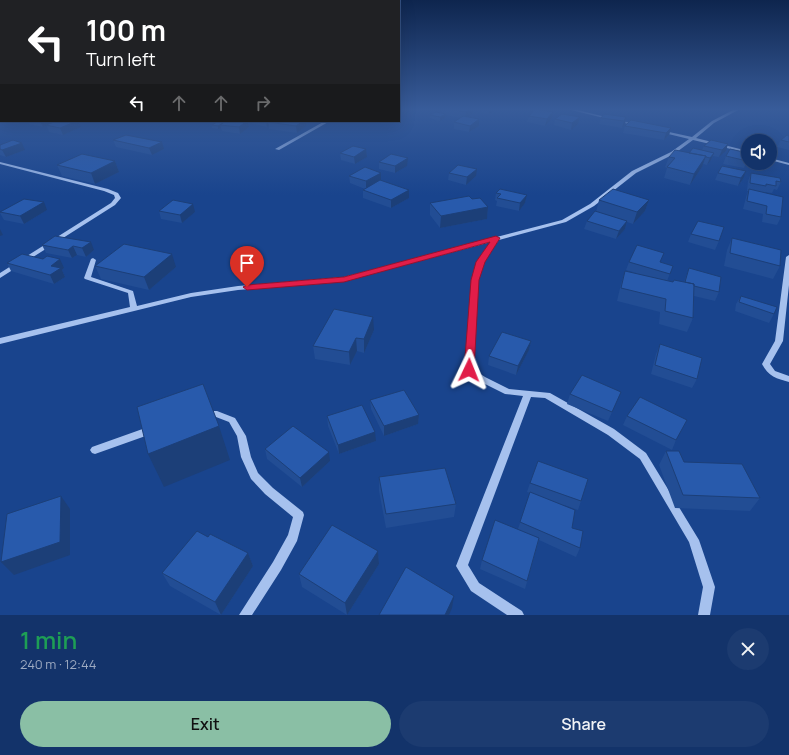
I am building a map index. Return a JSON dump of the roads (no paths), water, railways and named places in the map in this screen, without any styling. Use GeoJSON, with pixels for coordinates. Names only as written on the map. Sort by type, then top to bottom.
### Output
{"type":"FeatureCollection","features":[{"type":"Feature","properties":{"kind":"street"},"geometry":{"type":"LineString","coordinates":[[277,149],[298,138]]}},
{"type":"Feature","properties":{"kind":"street"},"geometry":{"type":"LineString","coordinates":[[0,341],[191,295],[238,288],[344,279],[564,221],[580,214],[636,171],[667,157],[693,138],[741,150]]}},
{"type":"Feature","properties":{"kind":"street"},"geometry":{"type":"LineString","coordinates":[[777,161],[789,164]]}},
{"type":"Feature","properties":{"kind":"street"},"geometry":{"type":"LineString","coordinates":[[0,163],[106,190],[116,194],[118,198],[113,204],[0,276]]}},
{"type":"Feature","properties":{"kind":"street"},"geometry":{"type":"LineString","coordinates":[[496,238],[480,262],[475,280],[469,370],[482,379],[508,392],[547,395],[611,432],[643,456],[694,540],[709,587],[704,615]]}},
{"type":"Feature","properties":{"kind":"street"},"geometry":{"type":"LineString","coordinates":[[789,257],[779,341],[766,364],[768,370],[775,376],[789,379]]}},
{"type":"Feature","properties":{"kind":"street"},"geometry":{"type":"LineString","coordinates":[[93,260],[87,278],[131,292],[134,309]]}},
{"type":"Feature","properties":{"kind":"street"},"geometry":{"type":"LineString","coordinates":[[518,615],[475,587],[462,566],[528,393]]}},
{"type":"Feature","properties":{"kind":"street"},"geometry":{"type":"LineString","coordinates":[[198,414],[216,414],[232,420],[241,436],[246,457],[254,476],[269,491],[299,515],[293,537],[277,566],[245,615]]}},
{"type":"Feature","properties":{"kind":"street"},"geometry":{"type":"LineString","coordinates":[[95,450],[160,426]]}}]}
